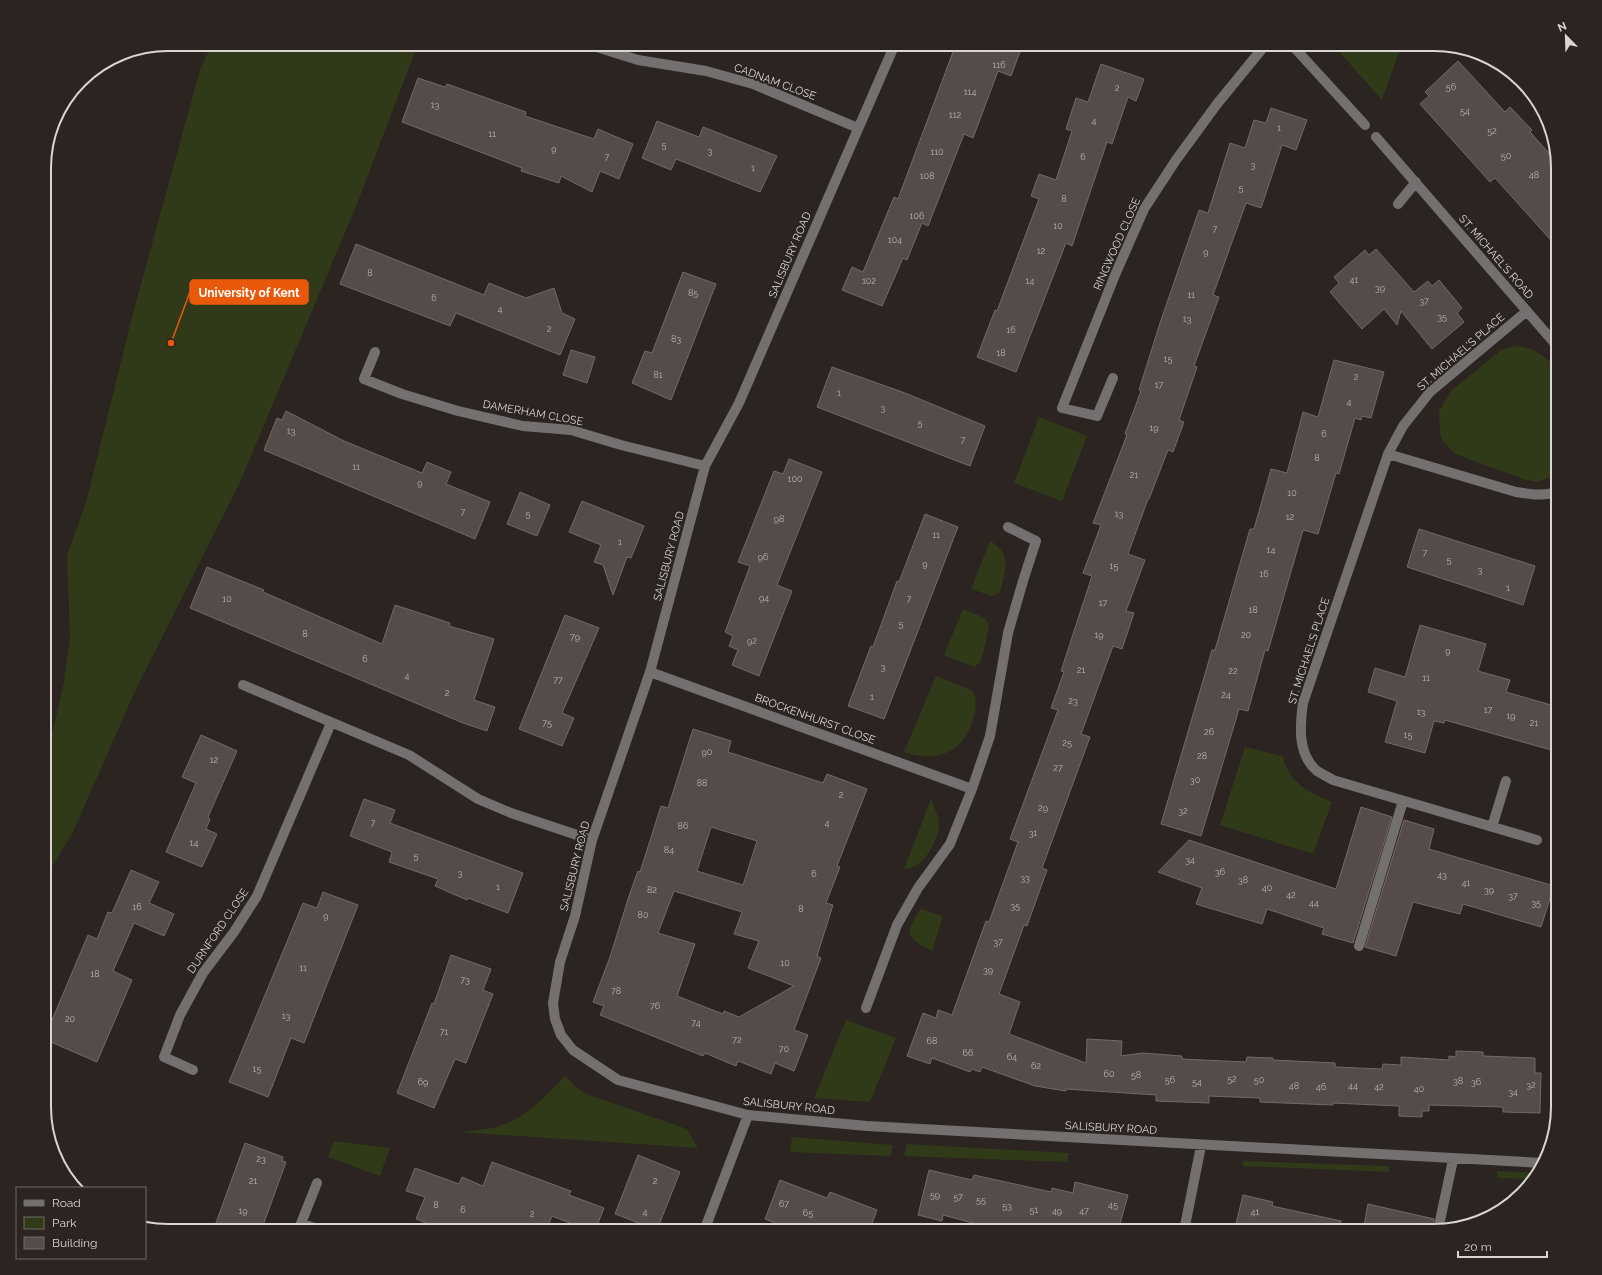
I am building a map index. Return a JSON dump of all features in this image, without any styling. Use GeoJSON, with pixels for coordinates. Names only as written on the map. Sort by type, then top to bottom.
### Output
{"type":"FeatureCollection","features":[{"type":"Feature","properties":{"kind":"street","name":"CADNAM CLOSE"},"geometry":{"type":"LineString","coordinates":[[609,51],[638,60],[706,71],[753,84],[858,128]]}},
{"type":"Feature","properties":{"kind":"street","name":"SALISBURY ROAD"},"geometry":{"type":"LineString","coordinates":[[892,51],[739,403],[705,466],[650,672],[592,840],[575,916],[560,962],[555,982],[553,1003],[555,1019],[561,1035],[573,1050],[618,1080],[748,1115],[867,1126],[1453,1160],[1536,1163]]}},
{"type":"Feature","properties":{"kind":"street","name":"RINGWOOD CLOSE"},"geometry":{"type":"LineString","coordinates":[[1113,378],[1097,416],[1062,408],[1115,275],[1144,209],[1190,141],[1261,51]]}},
{"type":"Feature","properties":{"kind":"street"},"geometry":{"type":"LineString","coordinates":[[1297,51],[1365,124]]}},
{"type":"Feature","properties":{"kind":"street","name":"ST. MICHAEL'S ROAD"},"geometry":{"type":"LineString","coordinates":[[1376,137],[1551,339]]}},
{"type":"Feature","properties":{"kind":"street"},"geometry":{"type":"LineString","coordinates":[[1398,204],[1416,182]]}},
{"type":"Feature","properties":{"kind":"street","name":"ST. MICHAEL'S PLACE"},"geometry":{"type":"LineString","coordinates":[[1527,311],[1430,392],[1403,426],[1388,454],[1304,703],[1300,724],[1302,744],[1307,758],[1316,770],[1333,780],[1537,840]]}},
{"type":"Feature","properties":{"kind":"street","name":"DAMERHAM CLOSE"},"geometry":{"type":"LineString","coordinates":[[375,352],[364,379],[402,394],[458,411],[523,426],[571,430],[621,445],[705,466]]}},
{"type":"Feature","properties":{"kind":"street"},"geometry":{"type":"LineString","coordinates":[[1388,454],[1516,492],[1532,495],[1551,493]]}},
{"type":"Feature","properties":{"kind":"street"},"geometry":{"type":"LineString","coordinates":[[866,1008],[896,925],[918,888],[950,844],[972,789],[990,736],[1008,633],[1036,541],[1008,527]]}},
{"type":"Feature","properties":{"kind":"street","name":"BROCKENHURST CLOSE"},"geometry":{"type":"LineString","coordinates":[[650,672],[972,789]]}},
{"type":"Feature","properties":{"kind":"street"},"geometry":{"type":"LineString","coordinates":[[242,685],[410,755],[478,799],[512,814],[592,840]]}},
{"type":"Feature","properties":{"kind":"street","name":"DURNFORD CLOSE"},"geometry":{"type":"LineString","coordinates":[[192,1070],[164,1057],[180,1015],[203,973],[234,932],[257,896],[331,723]]}},
{"type":"Feature","properties":{"kind":"street"},"geometry":{"type":"LineString","coordinates":[[1492,827],[1506,781]]}},
{"type":"Feature","properties":{"kind":"street"},"geometry":{"type":"LineString","coordinates":[[1359,946],[1403,801]]}},
{"type":"Feature","properties":{"kind":"street"},"geometry":{"type":"LineString","coordinates":[[707,1224],[748,1115]]}},
{"type":"Feature","properties":{"kind":"street"},"geometry":{"type":"LineString","coordinates":[[1185,1224],[1201,1146]]}},
{"type":"Feature","properties":{"kind":"street"},"geometry":{"type":"LineString","coordinates":[[1439,1224],[1453,1160]]}},
{"type":"Feature","properties":{"kind":"street"},"geometry":{"type":"LineString","coordinates":[[301,1224],[317,1183]]}},
{"type":"Feature","properties":{"kind":"green space"},"geometry":{"type":"Polygon","coordinates":[[[209,51],[415,51],[357,204],[240,482],[136,689],[73,832],[51,868],[51,739],[64,682],[70,637],[67,555],[86,503],[133,313],[200,70],[209,51]]]}},
{"type":"Feature","properties":{"kind":"green space"},"geometry":{"type":"Polygon","coordinates":[[[1338,51],[1400,51],[1382,100],[1338,51]]]}},
{"type":"Feature","properties":{"kind":"green space"},"geometry":{"type":"Polygon","coordinates":[[[1515,346],[1528,348],[1539,353],[1551,363],[1551,477],[1537,482],[1523,479],[1455,454],[1442,440],[1439,411],[1452,390],[1501,350],[1515,346]]]}},
{"type":"Feature","properties":{"kind":"green space"},"geometry":{"type":"Polygon","coordinates":[[[1039,417],[1087,436],[1062,501],[1014,483],[1039,417]]]}},
{"type":"Feature","properties":{"kind":"green space"},"geometry":{"type":"Polygon","coordinates":[[[990,541],[1002,552],[1005,557],[1006,564],[1000,592],[992,596],[971,589],[990,541]]]}},
{"type":"Feature","properties":{"kind":"green space"},"geometry":{"type":"Polygon","coordinates":[[[963,609],[985,618],[989,626],[981,662],[974,667],[944,655],[963,609]]]}},
{"type":"Feature","properties":{"kind":"green space"},"geometry":{"type":"Polygon","coordinates":[[[936,676],[973,692],[976,702],[972,724],[959,744],[941,755],[917,756],[904,752],[936,676]]]}},
{"type":"Feature","properties":{"kind":"green space"},"geometry":{"type":"Polygon","coordinates":[[[1245,747],[1283,756],[1290,773],[1295,780],[1308,790],[1332,802],[1313,854],[1220,825],[1245,747]]]}},
{"type":"Feature","properties":{"kind":"green space"},"geometry":{"type":"Polygon","coordinates":[[[931,799],[939,823],[936,838],[929,853],[917,865],[904,869],[931,799]]]}},
{"type":"Feature","properties":{"kind":"green space"},"geometry":{"type":"Polygon","coordinates":[[[921,909],[943,916],[932,951],[916,942],[910,934],[915,917],[921,909]]]}},
{"type":"Feature","properties":{"kind":"green space"},"geometry":{"type":"Polygon","coordinates":[[[846,1020],[896,1038],[870,1102],[814,1098],[846,1020]]]}},
{"type":"Feature","properties":{"kind":"green space"},"geometry":{"type":"Polygon","coordinates":[[[565,1076],[577,1088],[589,1095],[687,1129],[698,1148],[458,1132],[492,1128],[514,1120],[533,1107],[565,1076]]]}},
{"type":"Feature","properties":{"kind":"green space"},"geometry":{"type":"Polygon","coordinates":[[[792,1137],[893,1145],[891,1156],[790,1152],[792,1137]]]}},
{"type":"Feature","properties":{"kind":"green space"},"geometry":{"type":"Polygon","coordinates":[[[334,1141],[390,1148],[380,1176],[328,1157],[334,1141]]]}},
{"type":"Feature","properties":{"kind":"green space"},"geometry":{"type":"Polygon","coordinates":[[[907,1144],[1069,1153],[1067,1162],[904,1156],[907,1144]]]}},
{"type":"Feature","properties":{"kind":"green space"},"geometry":{"type":"Polygon","coordinates":[[[1243,1161],[1389,1166],[1389,1172],[1243,1166],[1243,1161]]]}},
{"type":"Feature","properties":{"kind":"green space"},"geometry":{"type":"Polygon","coordinates":[[[1497,1171],[1530,1173],[1526,1179],[1497,1178],[1497,1171]]]}},
{"type":"Feature","properties":{"kind":"building"},"geometry":{"type":"Polygon","coordinates":[[[953,51],[1020,51],[1011,76],[998,71],[973,138],[964,134],[928,226],[922,223],[907,260],[903,258],[882,306],[842,290],[852,267],[863,272],[894,197],[898,199],[953,51]]]}},
{"type":"Feature","properties":{"kind":"building"},"geometry":{"type":"Polygon","coordinates":[[[1458,61],[1505,112],[1510,107],[1532,130],[1530,132],[1550,155],[1551,240],[1495,178],[1490,182],[1420,104],[1429,96],[1425,92],[1458,61]]]}},
{"type":"Feature","properties":{"kind":"building"},"geometry":{"type":"Polygon","coordinates":[[[1101,64],[1144,79],[1136,101],[1128,97],[1112,144],[1107,142],[1072,246],[1066,243],[1016,372],[977,357],[995,310],[997,311],[1039,199],[1031,196],[1039,174],[1056,180],[1072,131],[1066,129],[1076,98],[1088,102],[1101,64]]]}},
{"type":"Feature","properties":{"kind":"building"},"geometry":{"type":"Polygon","coordinates":[[[418,78],[445,87],[447,84],[526,112],[525,116],[594,139],[598,129],[633,144],[619,179],[600,171],[592,192],[561,176],[559,183],[521,171],[522,168],[402,122],[418,78]]]}},
{"type":"Feature","properties":{"kind":"building"},"geometry":{"type":"Polygon","coordinates":[[[1271,108],[1307,120],[1296,150],[1282,145],[1261,208],[1246,203],[1213,295],[1219,297],[1194,366],[1197,367],[1179,420],[1184,422],[1173,452],[1168,450],[1128,554],[1145,560],[1126,611],[1134,613],[1122,649],[1113,646],[1081,734],[1090,737],[1042,868],[1047,870],[1027,926],[1024,925],[999,994],[1020,1002],[1009,1034],[1086,1063],[1087,1039],[1122,1041],[1121,1056],[1142,1053],[1182,1056],[1182,1059],[1246,1062],[1247,1057],[1273,1058],[1273,1060],[1335,1063],[1335,1067],[1382,1069],[1383,1064],[1401,1065],[1401,1057],[1449,1060],[1449,1056],[1456,1057],[1456,1051],[1483,1052],[1483,1056],[1535,1058],[1535,1073],[1541,1073],[1540,1113],[1503,1112],[1503,1107],[1429,1105],[1429,1111],[1422,1111],[1422,1117],[1399,1116],[1399,1106],[1260,1102],[1260,1098],[1209,1096],[1209,1103],[1156,1101],[1156,1095],[1066,1089],[1066,1091],[1035,1086],[982,1067],[980,1072],[972,1069],[970,1072],[932,1058],[930,1064],[907,1056],[923,1013],[936,1018],[938,1010],[952,1015],[986,921],[989,922],[1018,842],[1010,839],[1058,710],[1051,708],[1064,672],[1061,671],[1092,576],[1083,573],[1101,525],[1093,523],[1127,435],[1125,434],[1141,391],[1139,390],[1160,323],[1199,210],[1208,213],[1230,143],[1245,148],[1254,120],[1266,123],[1271,108]]]}},
{"type":"Feature","properties":{"kind":"building"},"geometry":{"type":"Polygon","coordinates":[[[657,121],[699,137],[703,127],[777,156],[760,192],[676,159],[671,170],[642,158],[657,121]]]}},
{"type":"Feature","properties":{"kind":"building"},"geometry":{"type":"Polygon","coordinates":[[[356,244],[484,295],[489,283],[526,298],[554,288],[562,313],[575,319],[560,355],[456,313],[450,326],[340,284],[356,244]]]}},
{"type":"Feature","properties":{"kind":"building"},"geometry":{"type":"Polygon","coordinates":[[[1376,249],[1414,292],[1428,281],[1432,286],[1439,280],[1462,308],[1457,313],[1464,322],[1432,349],[1401,311],[1397,325],[1384,309],[1362,329],[1330,292],[1339,283],[1334,277],[1365,250],[1369,255],[1376,249]]]}},
{"type":"Feature","properties":{"kind":"building"},"geometry":{"type":"Polygon","coordinates":[[[683,272],[716,284],[671,400],[632,383],[645,351],[652,353],[683,272]]]}},
{"type":"Feature","properties":{"kind":"building"},"geometry":{"type":"Polygon","coordinates":[[[571,350],[595,357],[587,383],[563,375],[571,350]]]}},
{"type":"Feature","properties":{"kind":"building"},"geometry":{"type":"Polygon","coordinates":[[[1334,360],[1384,372],[1371,418],[1362,416],[1361,420],[1355,418],[1339,474],[1336,473],[1318,534],[1303,530],[1268,651],[1265,650],[1248,711],[1239,709],[1201,836],[1161,824],[1212,650],[1215,650],[1250,529],[1254,529],[1271,469],[1287,473],[1303,412],[1318,417],[1334,360]]]}},
{"type":"Feature","properties":{"kind":"building"},"geometry":{"type":"Polygon","coordinates":[[[832,367],[905,393],[985,426],[970,466],[817,407],[832,367]]]}},
{"type":"Feature","properties":{"kind":"building"},"geometry":{"type":"Polygon","coordinates":[[[286,411],[344,441],[422,473],[427,462],[451,472],[446,484],[490,502],[475,539],[264,450],[277,418],[282,420],[286,411]]]}},
{"type":"Feature","properties":{"kind":"building"},"geometry":{"type":"Polygon","coordinates":[[[789,459],[822,472],[777,585],[792,591],[759,676],[732,665],[738,650],[729,646],[733,636],[725,632],[750,566],[738,562],[774,471],[783,474],[789,459]]]}},
{"type":"Feature","properties":{"kind":"building"},"geometry":{"type":"Polygon","coordinates":[[[520,492],[550,505],[537,536],[507,524],[520,492]]]}},
{"type":"Feature","properties":{"kind":"building"},"geometry":{"type":"Polygon","coordinates":[[[582,501],[644,526],[631,558],[627,557],[613,595],[603,565],[594,562],[601,545],[569,532],[582,501]]]}},
{"type":"Feature","properties":{"kind":"building"},"geometry":{"type":"Polygon","coordinates":[[[925,514],[958,527],[884,719],[848,706],[871,646],[873,647],[897,581],[899,582],[925,514]]]}},
{"type":"Feature","properties":{"kind":"building"},"geometry":{"type":"Polygon","coordinates":[[[1419,529],[1535,566],[1523,605],[1407,567],[1419,529]]]}},
{"type":"Feature","properties":{"kind":"building"},"geometry":{"type":"Polygon","coordinates":[[[207,567],[264,590],[263,592],[382,644],[395,605],[450,623],[449,626],[494,639],[474,700],[495,707],[487,731],[463,723],[190,608],[207,567]]]}},
{"type":"Feature","properties":{"kind":"building"},"geometry":{"type":"Polygon","coordinates":[[[565,615],[599,628],[562,713],[574,718],[562,746],[519,729],[565,615]]]}},
{"type":"Feature","properties":{"kind":"building"},"geometry":{"type":"Polygon","coordinates":[[[1420,625],[1486,644],[1478,671],[1510,680],[1506,692],[1551,705],[1551,750],[1445,720],[1444,723],[1434,721],[1425,753],[1385,742],[1397,701],[1368,692],[1375,668],[1405,677],[1420,625]]]}},
{"type":"Feature","properties":{"kind":"building"},"geometry":{"type":"Polygon","coordinates":[[[693,729],[731,741],[728,752],[823,783],[827,774],[867,789],[837,866],[840,867],[826,903],[833,905],[817,956],[821,958],[794,1030],[808,1035],[794,1071],[775,1063],[771,1074],[738,1061],[736,1066],[705,1053],[703,1056],[600,1015],[604,1006],[593,1002],[610,957],[638,871],[640,872],[661,806],[668,808],[693,729]],[[711,827],[697,871],[743,885],[757,841],[711,827]],[[674,891],[658,933],[695,944],[677,996],[723,1014],[724,1011],[739,1017],[794,986],[748,968],[759,941],[734,934],[742,912],[674,891]]]}},
{"type":"Feature","properties":{"kind":"building"},"geometry":{"type":"Polygon","coordinates":[[[201,735],[237,751],[208,817],[210,819],[206,829],[217,834],[202,867],[166,852],[196,783],[182,777],[201,735]]]}},
{"type":"Feature","properties":{"kind":"building"},"geometry":{"type":"Polygon","coordinates":[[[364,799],[395,810],[390,823],[523,873],[508,913],[468,898],[467,900],[435,886],[438,879],[389,862],[392,852],[350,836],[364,799]]]}},
{"type":"Feature","properties":{"kind":"building"},"geometry":{"type":"Polygon","coordinates":[[[1361,807],[1392,817],[1353,943],[1322,934],[1324,928],[1267,909],[1262,924],[1196,904],[1202,888],[1158,872],[1189,840],[1336,889],[1361,807]]]}},
{"type":"Feature","properties":{"kind":"building"},"geometry":{"type":"Polygon","coordinates":[[[1404,820],[1434,829],[1429,849],[1551,885],[1551,895],[1541,927],[1463,904],[1460,914],[1413,902],[1396,956],[1365,947],[1404,820]]]}},
{"type":"Feature","properties":{"kind":"building"},"geometry":{"type":"Polygon","coordinates":[[[131,870],[159,882],[149,903],[174,914],[164,936],[134,923],[113,971],[132,980],[97,1062],[51,1042],[51,1022],[88,935],[97,939],[108,912],[112,913],[131,870]]]}},
{"type":"Feature","properties":{"kind":"building"},"geometry":{"type":"Polygon","coordinates":[[[323,892],[358,905],[304,1043],[291,1038],[268,1097],[229,1082],[303,903],[317,908],[323,892]]]}},
{"type":"Feature","properties":{"kind":"building"},"geometry":{"type":"Polygon","coordinates":[[[451,955],[491,969],[483,990],[493,994],[466,1063],[455,1059],[434,1108],[397,1093],[432,1003],[434,1004],[451,955]]]}},
{"type":"Feature","properties":{"kind":"building"},"geometry":{"type":"Polygon","coordinates":[[[245,1143],[283,1157],[282,1161],[286,1162],[264,1224],[216,1224],[245,1143]]]}},
{"type":"Feature","properties":{"kind":"building"},"geometry":{"type":"Polygon","coordinates":[[[638,1155],[680,1172],[659,1224],[641,1224],[615,1214],[638,1155]]]}},
{"type":"Feature","properties":{"kind":"building"},"geometry":{"type":"Polygon","coordinates":[[[492,1162],[571,1191],[569,1195],[604,1208],[598,1224],[572,1224],[552,1216],[549,1224],[428,1224],[416,1219],[425,1197],[406,1191],[415,1168],[459,1184],[462,1177],[483,1186],[492,1162]]]}},
{"type":"Feature","properties":{"kind":"building"},"geometry":{"type":"Polygon","coordinates":[[[929,1170],[972,1180],[974,1175],[1051,1192],[1052,1188],[1073,1193],[1075,1182],[1128,1195],[1120,1224],[976,1224],[943,1215],[942,1221],[918,1215],[929,1170]]]}},
{"type":"Feature","properties":{"kind":"building"},"geometry":{"type":"Polygon","coordinates":[[[780,1180],[827,1198],[830,1192],[877,1210],[872,1224],[778,1224],[765,1219],[780,1180]]]}},
{"type":"Feature","properties":{"kind":"building"},"geometry":{"type":"Polygon","coordinates":[[[1243,1195],[1273,1202],[1272,1206],[1341,1221],[1341,1224],[1236,1224],[1243,1195]]]}},
{"type":"Feature","properties":{"kind":"building"},"geometry":{"type":"Polygon","coordinates":[[[1368,1204],[1434,1219],[1433,1224],[1364,1224],[1368,1204]]]}},
{"type":"Feature","properties":{"kind":"place","name":"University of Kent"},"geometry":{"type":"Point","coordinates":[171,343]}}]}
